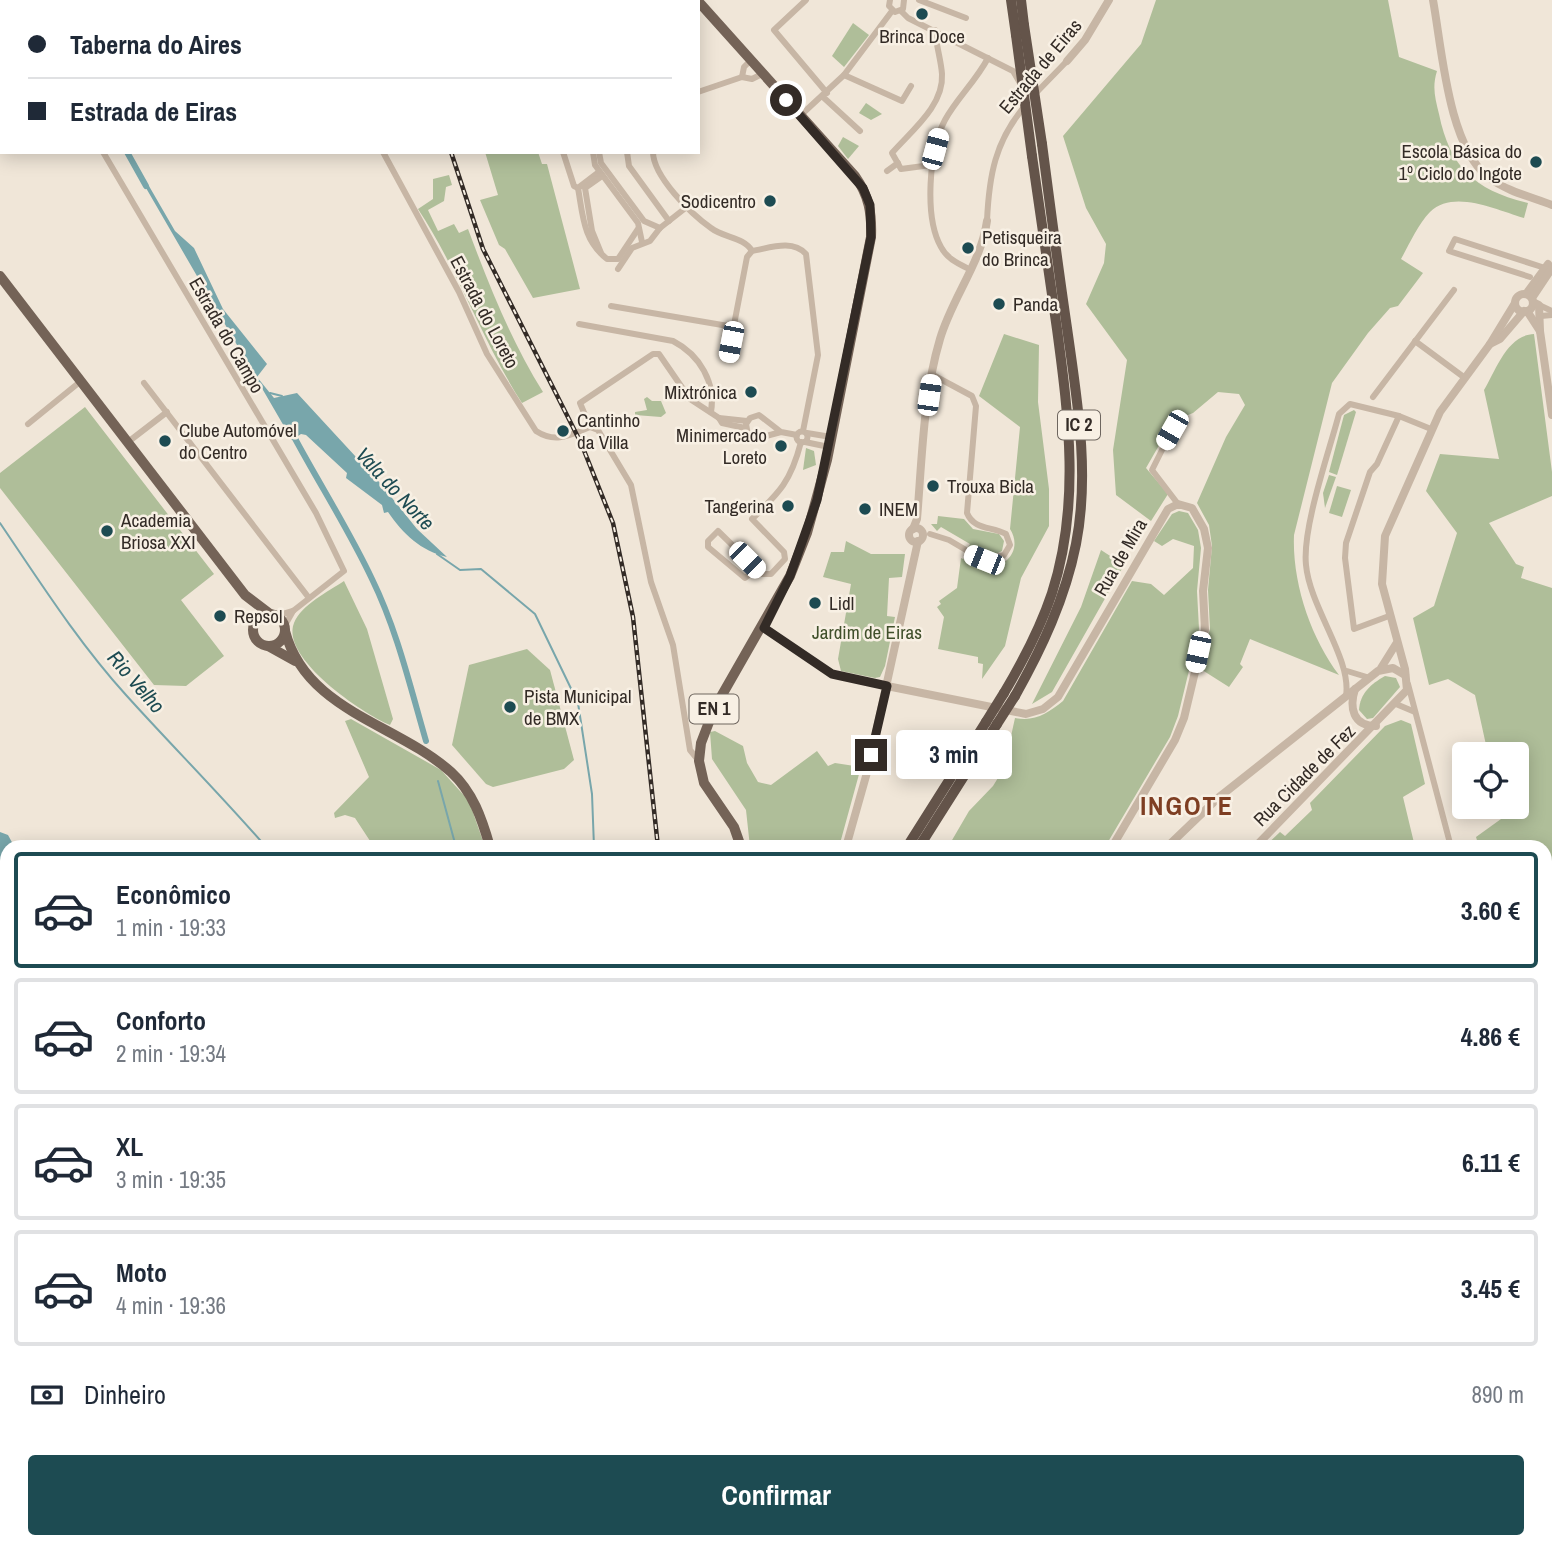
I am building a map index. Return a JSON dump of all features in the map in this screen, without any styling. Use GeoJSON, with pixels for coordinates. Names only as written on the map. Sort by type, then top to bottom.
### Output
{"type":"FeatureCollection","features":[{"type":"Feature","properties":{"kind":"highway","name":"IC 2"},"geometry":{"type":"LineString","coordinates":[[923,840],[992,723],[1004,693],[1032,644],[1052,592],[1065,541],[1070,489],[1066,402],[1011,0]]}},
{"type":"Feature","properties":{"kind":"highway","name":"IC 2"},"geometry":{"type":"LineString","coordinates":[[912,840],[992,723],[1015,696],[1041,649],[1063,594],[1076,543],[1081,489],[1077,401],[1021,0]]}},
{"type":"Feature","properties":{"kind":"main road","name":"EN 1"},"geometry":{"type":"LineString","coordinates":[[699,761],[701,743],[714,709],[764,628],[790,576],[807,533],[830,442],[871,237],[870,205],[855,176],[700,3]]}},
{"type":"Feature","properties":{"kind":"main road"},"geometry":{"type":"LineString","coordinates":[[0,276],[246,595],[273,615],[285,629],[298,663]]}},
{"type":"Feature","properties":{"kind":"main road"},"geometry":{"type":"LineString","coordinates":[[246,595],[255,638],[298,663],[338,704],[425,753],[458,780],[477,808],[488,840]]}},
{"type":"Feature","properties":{"kind":"main road"},"geometry":{"type":"LineString","coordinates":[[254,623],[261,617],[273,615]]}},
{"type":"Feature","properties":{"kind":"main road"},"geometry":{"type":"LineString","coordinates":[[268,646],[281,640],[285,629]]}},
{"type":"Feature","properties":{"kind":"main road"},"geometry":{"type":"LineString","coordinates":[[699,761],[704,783],[734,827],[739,840]]}},
{"type":"Feature","properties":{"kind":"street"},"geometry":{"type":"LineString","coordinates":[[806,0],[774,30],[825,95],[860,131]]}},
{"type":"Feature","properties":{"kind":"street"},"geometry":{"type":"LineString","coordinates":[[801,115],[844,75],[892,11],[890,0]]}},
{"type":"Feature","properties":{"kind":"street"},"geometry":{"type":"LineString","coordinates":[[919,0],[966,18]]}},
{"type":"Feature","properties":{"kind":"street","name":"Estrada de Eiras"},"geometry":{"type":"LineString","coordinates":[[848,840],[905,608],[914,544],[909,534],[916,529],[931,374],[944,328],[983,242],[990,174],[995,153],[1015,118],[1085,40],[1109,0]]}},
{"type":"Feature","properties":{"kind":"street"},"geometry":{"type":"LineString","coordinates":[[1433,0],[1456,118],[1467,150],[1485,174],[1495,182],[1552,205]]}},
{"type":"Feature","properties":{"kind":"street"},"geometry":{"type":"LineString","coordinates":[[901,11],[905,1]]}},
{"type":"Feature","properties":{"kind":"street"},"geometry":{"type":"LineString","coordinates":[[892,11],[901,11],[908,18],[1013,71],[1030,100]]}},
{"type":"Feature","properties":{"kind":"street"},"geometry":{"type":"LineString","coordinates":[[931,164],[901,169],[892,153],[926,115],[940,91],[942,76],[935,30]]}},
{"type":"Feature","properties":{"kind":"street"},"geometry":{"type":"LineString","coordinates":[[971,270],[952,260],[940,246],[931,195],[931,164],[944,122],[988,58]]}},
{"type":"Feature","properties":{"kind":"street"},"geometry":{"type":"LineString","coordinates":[[742,77],[744,67],[750,61]]}},
{"type":"Feature","properties":{"kind":"street"},"geometry":{"type":"LineString","coordinates":[[700,91],[742,77],[752,79],[762,74]]}},
{"type":"Feature","properties":{"kind":"street"},"geometry":{"type":"LineString","coordinates":[[844,75],[902,101],[911,86]]}},
{"type":"Feature","properties":{"kind":"street","name":"Estrada do Campo"},"geometry":{"type":"LineString","coordinates":[[104,154],[316,513],[344,571],[309,598]]}},
{"type":"Feature","properties":{"kind":"street","name":"Estrada do Loreto"},"geometry":{"type":"LineString","coordinates":[[384,154],[459,292],[486,354],[536,431],[547,438],[558,440],[590,427]]}},
{"type":"Feature","properties":{"kind":"street"},"geometry":{"type":"LineString","coordinates":[[564,154],[568,172],[574,186],[578,188],[586,233],[602,255],[613,260],[618,259],[638,229]]}},
{"type":"Feature","properties":{"kind":"street"},"geometry":{"type":"LineString","coordinates":[[593,154],[595,165],[638,223],[642,242]]}},
{"type":"Feature","properties":{"kind":"street"},"geometry":{"type":"LineString","coordinates":[[599,154],[601,163],[639,215],[644,221],[660,228]]}},
{"type":"Feature","properties":{"kind":"street"},"geometry":{"type":"LineString","coordinates":[[627,154],[629,166],[669,221]]}},
{"type":"Feature","properties":{"kind":"street"},"geometry":{"type":"LineString","coordinates":[[653,154],[654,166],[711,229],[747,243],[752,251]]}},
{"type":"Feature","properties":{"kind":"street"},"geometry":{"type":"LineString","coordinates":[[887,171],[898,163]]}},
{"type":"Feature","properties":{"kind":"street"},"geometry":{"type":"LineString","coordinates":[[578,188],[601,174]]}},
{"type":"Feature","properties":{"kind":"street"},"geometry":{"type":"LineString","coordinates":[[601,174],[585,188],[592,231],[602,255]]}},
{"type":"Feature","properties":{"kind":"street"},"geometry":{"type":"LineString","coordinates":[[618,269],[632,248],[650,241],[660,228],[688,206]]}},
{"type":"Feature","properties":{"kind":"street"},"geometry":{"type":"LineString","coordinates":[[1490,344],[1500,339],[1525,311],[1548,267],[1455,239],[1448,251],[1530,277]]}},
{"type":"Feature","properties":{"kind":"street"},"geometry":{"type":"LineString","coordinates":[[728,356],[747,257],[752,251],[793,244],[806,254],[818,355],[802,433],[803,442],[793,472],[784,488],[752,519],[784,552],[785,559],[771,574],[762,574],[718,531],[709,541],[708,547],[737,575],[745,578],[750,574]]}},
{"type":"Feature","properties":{"kind":"street"},"geometry":{"type":"LineString","coordinates":[[1373,397],[1454,290]]}},
{"type":"Feature","properties":{"kind":"street"},"geometry":{"type":"LineString","coordinates":[[1449,840],[1389,616],[1381,571],[1385,536],[1440,412],[1490,344],[1519,296],[1532,300],[1552,313]]}},
{"type":"Feature","properties":{"kind":"street"},"geometry":{"type":"LineString","coordinates":[[1532,300],[1541,316],[1540,331],[1552,415]]}},
{"type":"Feature","properties":{"kind":"street"},"geometry":{"type":"LineString","coordinates":[[1515,303],[1525,311],[1540,331]]}},
{"type":"Feature","properties":{"kind":"street"},"geometry":{"type":"LineString","coordinates":[[611,306],[734,327]]}},
{"type":"Feature","properties":{"kind":"street"},"geometry":{"type":"LineString","coordinates":[[1541,316],[1552,313]]}},
{"type":"Feature","properties":{"kind":"street"},"geometry":{"type":"LineString","coordinates":[[579,324],[673,341],[686,348],[711,382],[713,397],[710,412]]}},
{"type":"Feature","properties":{"kind":"street"},"geometry":{"type":"LineString","coordinates":[[1415,341],[1465,378]]}},
{"type":"Feature","properties":{"kind":"street"},"geometry":{"type":"LineString","coordinates":[[699,761],[692,756],[673,645],[651,582],[629,481],[598,430],[590,427],[580,403],[653,354],[659,354],[690,399],[719,418],[746,425]]}},
{"type":"Feature","properties":{"kind":"street"},"geometry":{"type":"LineString","coordinates":[[930,534],[948,540],[984,560],[1004,555],[1010,545],[1006,534],[995,528],[978,527],[971,522],[967,513],[976,406],[972,396],[931,374]]}},
{"type":"Feature","properties":{"kind":"street"},"geometry":{"type":"LineString","coordinates":[[28,424],[81,382]]}},
{"type":"Feature","properties":{"kind":"street"},"geometry":{"type":"LineString","coordinates":[[144,383],[309,598],[293,611],[285,629]]}},
{"type":"Feature","properties":{"kind":"street"},"geometry":{"type":"LineString","coordinates":[[1346,696],[1347,671],[1318,610],[1306,566],[1306,542],[1339,414],[1350,404],[1399,416],[1431,429]]}},
{"type":"Feature","properties":{"kind":"street"},"geometry":{"type":"LineString","coordinates":[[128,442],[167,412]]}},
{"type":"Feature","properties":{"kind":"street"},"geometry":{"type":"LineString","coordinates":[[746,425],[756,415],[763,416],[781,432]]}},
{"type":"Feature","properties":{"kind":"street"},"geometry":{"type":"LineString","coordinates":[[1389,616],[1354,629],[1345,558],[1346,544],[1363,489],[1399,416]]}},
{"type":"Feature","properties":{"kind":"street"},"geometry":{"type":"LineString","coordinates":[[746,425],[748,435],[755,439],[781,432],[802,433],[830,442]]}},
{"type":"Feature","properties":{"kind":"street"},"geometry":{"type":"LineString","coordinates":[[1116,840],[1175,740],[1184,718],[1205,630],[1203,591],[1208,548],[1205,529],[1192,508],[1178,505],[1152,470],[1154,461],[1172,430]]}},
{"type":"Feature","properties":{"kind":"street"},"geometry":{"type":"LineString","coordinates":[[803,442],[830,442]]}},
{"type":"Feature","properties":{"kind":"street","name":"Rua de Mira"},"geometry":{"type":"LineString","coordinates":[[887,686],[1026,714],[1043,709],[1058,697],[1158,522],[1168,509],[1178,505]]}},
{"type":"Feature","properties":{"kind":"street"},"geometry":{"type":"LineString","coordinates":[[273,615],[293,611]]}},
{"type":"Feature","properties":{"kind":"street"},"geometry":{"type":"LineString","coordinates":[[764,628],[832,674],[887,686]]}},
{"type":"Feature","properties":{"kind":"street"},"geometry":{"type":"LineString","coordinates":[[1174,840],[1218,798],[1378,671],[1396,644]]}},
{"type":"Feature","properties":{"kind":"street"},"geometry":{"type":"LineString","coordinates":[[1378,671],[1393,668],[1405,675]]}},
{"type":"Feature","properties":{"kind":"street"},"geometry":{"type":"LineString","coordinates":[[1347,671],[1370,678]]}},
{"type":"Feature","properties":{"kind":"street"},"geometry":{"type":"LineString","coordinates":[[1355,689],[1352,705],[1354,717],[1363,724],[1376,726],[1405,694],[1408,684]]}},
{"type":"Feature","properties":{"kind":"street"},"geometry":{"type":"LineString","coordinates":[[1396,704],[1415,712]]}},
{"type":"Feature","properties":{"kind":"street","name":"Rua Cidade de Fez"},"geometry":{"type":"LineString","coordinates":[[1262,840],[1376,726]]}},
{"type":"Feature","properties":{"kind":"green space"},"geometry":{"type":"Polygon","coordinates":[[[1156,0],[1388,0],[1399,57],[1437,71],[1434,87],[1436,103],[1444,133],[1458,162],[1479,183],[1509,198],[1528,203],[1524,218],[1476,203],[1463,202],[1440,205],[1430,212],[1401,259],[1423,273],[1398,306],[1390,308],[1368,333],[1332,383],[1294,535],[1294,553],[1305,609],[1320,644],[1339,675],[1250,639],[1240,664],[1243,667],[1229,687],[1199,668],[1210,629],[1208,590],[1212,546],[1209,525],[1197,503],[1226,437],[1245,405],[1239,394],[1218,392],[1193,413],[1173,421],[1146,468],[1168,494],[1151,521],[1116,495],[1113,450],[1127,360],[1086,304],[1104,263],[1106,244],[1086,208],[1063,136],[1141,44],[1156,0]]]}},
{"type":"Feature","properties":{"kind":"green space"},"geometry":{"type":"Polygon","coordinates":[[[853,23],[869,35],[844,67],[832,56],[853,23]]]}},
{"type":"Feature","properties":{"kind":"green space"},"geometry":{"type":"Polygon","coordinates":[[[866,103],[882,114],[871,120],[859,113],[866,103]]]}},
{"type":"Feature","properties":{"kind":"green space"},"geometry":{"type":"Polygon","coordinates":[[[843,137],[859,146],[848,159],[838,146],[843,137]]]}},
{"type":"Feature","properties":{"kind":"green space"},"geometry":{"type":"Polygon","coordinates":[[[486,154],[539,154],[542,164],[547,164],[580,289],[533,298],[505,249],[499,245],[480,200],[498,195],[486,154]]]}},
{"type":"Feature","properties":{"kind":"green space"},"geometry":{"type":"Polygon","coordinates":[[[449,175],[452,185],[446,187],[444,201],[428,210],[438,231],[454,224],[459,233],[468,229],[511,333],[543,392],[522,403],[418,209],[433,199],[433,179],[449,175]]]}},
{"type":"Feature","properties":{"kind":"green space"},"geometry":{"type":"Polygon","coordinates":[[[1004,334],[1039,345],[1038,402],[1049,489],[1049,526],[1021,578],[1005,646],[982,679],[983,664],[978,663],[978,657],[938,649],[944,617],[937,607],[941,604],[939,601],[957,588],[961,558],[977,565],[991,567],[1005,562],[1013,551],[1014,537],[1010,529],[1020,427],[979,396],[1004,334]]]}},
{"type":"Feature","properties":{"kind":"green space"},"geometry":{"type":"Polygon","coordinates":[[[1534,334],[1552,472],[1552,496],[1489,523],[1516,564],[1524,567],[1521,578],[1552,588],[1552,840],[1477,840],[1476,837],[1501,819],[1529,819],[1529,742],[1485,742],[1475,695],[1448,679],[1429,685],[1413,618],[1434,606],[1457,533],[1426,491],[1440,454],[1499,459],[1484,390],[1503,355],[1516,340],[1534,334]]]}},
{"type":"Feature","properties":{"kind":"green space"},"geometry":{"type":"Polygon","coordinates":[[[647,397],[652,401],[661,401],[666,413],[661,417],[635,415],[635,412],[647,410],[644,399],[647,397]]]}},
{"type":"Feature","properties":{"kind":"green space","name":"Academia Briosa XXI"},"geometry":{"type":"Polygon","coordinates":[[[85,407],[214,574],[181,600],[224,656],[186,686],[154,685],[0,488],[0,473],[85,407]]]}},
{"type":"Feature","properties":{"kind":"green space"},"geometry":{"type":"Polygon","coordinates":[[[1354,410],[1356,412],[1337,475],[1329,472],[1344,415],[1354,410]]]}},
{"type":"Feature","properties":{"kind":"green space"},"geometry":{"type":"Polygon","coordinates":[[[806,448],[814,451],[816,465],[803,470],[806,448]]]}},
{"type":"Feature","properties":{"kind":"green space"},"geometry":{"type":"Polygon","coordinates":[[[1329,475],[1336,477],[1325,508],[1323,493],[1329,475]]]}},
{"type":"Feature","properties":{"kind":"green space"},"geometry":{"type":"Polygon","coordinates":[[[1337,486],[1351,490],[1342,517],[1329,513],[1337,486]]]}},
{"type":"Feature","properties":{"kind":"green space"},"geometry":{"type":"Polygon","coordinates":[[[1179,511],[1188,513],[1198,530],[1201,548],[1197,591],[1199,629],[1178,716],[1170,737],[1109,840],[952,840],[969,811],[993,786],[1004,768],[1015,718],[1041,716],[1063,701],[1132,581],[1151,584],[1164,595],[1193,568],[1194,546],[1173,539],[1162,546],[1154,541],[1172,514],[1179,511]]]}},
{"type":"Feature","properties":{"kind":"green space"},"geometry":{"type":"Polygon","coordinates":[[[938,516],[964,519],[973,529],[999,534],[1004,541],[1002,551],[989,554],[968,548],[970,544],[941,527],[937,531],[931,524],[937,524],[938,516]]]}},
{"type":"Feature","properties":{"kind":"green space","name":"Jardim de Eiras"},"geometry":{"type":"Polygon","coordinates":[[[846,541],[871,554],[905,554],[902,577],[889,578],[887,616],[895,617],[885,666],[880,677],[841,671],[838,659],[851,584],[823,577],[831,552],[844,552],[846,541]]]}},
{"type":"Feature","properties":{"kind":"green space"},"geometry":{"type":"Polygon","coordinates":[[[1101,550],[1124,565],[1052,692],[1032,704],[1081,607],[1101,550]]]}},
{"type":"Feature","properties":{"kind":"green space"},"geometry":{"type":"Polygon","coordinates":[[[344,581],[367,629],[393,719],[390,725],[344,697],[327,683],[299,652],[293,637],[294,623],[303,610],[344,581]]]}},
{"type":"Feature","properties":{"kind":"green space","name":"Pista Municipal de BMX"},"geometry":{"type":"Polygon","coordinates":[[[527,649],[550,670],[574,760],[564,769],[493,787],[486,784],[452,745],[469,665],[527,649]]]}},
{"type":"Feature","properties":{"kind":"green space"},"geometry":{"type":"Polygon","coordinates":[[[1385,676],[1396,678],[1400,687],[1373,718],[1367,719],[1359,710],[1364,694],[1385,676]]]}},
{"type":"Feature","properties":{"kind":"green space"},"geometry":{"type":"Polygon","coordinates":[[[351,719],[441,770],[469,801],[483,840],[369,840],[355,818],[345,815],[335,818],[334,813],[369,777],[345,721],[351,719]]]}},
{"type":"Feature","properties":{"kind":"green space"},"geometry":{"type":"Polygon","coordinates":[[[1401,720],[1411,724],[1425,784],[1403,797],[1413,840],[1271,840],[1280,832],[1285,836],[1312,810],[1310,803],[1385,726],[1401,720]]]}},
{"type":"Feature","properties":{"kind":"green space"},"geometry":{"type":"Polygon","coordinates":[[[715,731],[743,746],[747,763],[758,782],[771,785],[817,751],[828,766],[835,763],[861,767],[841,840],[749,840],[746,810],[712,759],[710,732],[715,731]]]}},
{"type":"Feature","properties":{"kind":"water"},"geometry":{"type":"Polygon","coordinates":[[[149,186],[175,231],[194,248],[223,309],[267,364],[257,377],[274,398],[297,393],[380,483],[417,529],[447,557],[429,551],[413,540],[388,512],[384,513],[382,505],[346,478],[347,473],[306,435],[301,434],[292,440],[146,188],[149,186]]]}},
{"type":"Feature","properties":{"kind":"water"},"geometry":{"type":"Polygon","coordinates":[[[0,832],[8,835],[11,840],[0,840],[0,832]]]}},
{"type":"Feature","properties":{"kind":"waterway","name":"Vala do Norte"},"geometry":{"type":"LineString","coordinates":[[128,154],[146,186]]}},
{"type":"Feature","properties":{"kind":"waterway","name":"Vala do Norte"},"geometry":{"type":"LineString","coordinates":[[270,393],[282,396]]}},
{"type":"Feature","properties":{"kind":"waterway"},"geometry":{"type":"LineString","coordinates":[[292,433],[381,598],[426,741]]}},
{"type":"Feature","properties":{"kind":"waterway","name":"Rio Velho"},"geometry":{"type":"LineString","coordinates":[[0,523],[108,675],[260,840]]}},
{"type":"Feature","properties":{"kind":"waterway","name":"Vala do Norte"},"geometry":{"type":"LineString","coordinates":[[437,554],[460,570],[481,569],[535,614],[578,703],[592,794],[594,840]]}},
{"type":"Feature","properties":{"kind":"waterway"},"geometry":{"type":"LineString","coordinates":[[438,781],[454,840]]}},
{"type":"Feature","properties":{"kind":"railway"},"geometry":{"type":"LineString","coordinates":[[452,154],[483,249],[581,443],[613,523],[633,617],[657,840]]}},
{"type":"Feature","properties":{"kind":"place","name":"Brinca Doce"},"geometry":{"type":"Point","coordinates":[922,14]}},
{"type":"Feature","properties":{"kind":"place","name":"Escola Básica do 1º Ciclo do Ingote"},"geometry":{"type":"Point","coordinates":[1536,162]}},
{"type":"Feature","properties":{"kind":"place","name":"Sodicentro"},"geometry":{"type":"Point","coordinates":[770,201]}},
{"type":"Feature","properties":{"kind":"place","name":"Petisqueira do Brinca"},"geometry":{"type":"Point","coordinates":[968,248]}},
{"type":"Feature","properties":{"kind":"place","name":"Panda"},"geometry":{"type":"Point","coordinates":[999,304]}},
{"type":"Feature","properties":{"kind":"place","name":"Mixtrónica"},"geometry":{"type":"Point","coordinates":[751,392]}},
{"type":"Feature","properties":{"kind":"place","name":"Cantinho da Villa"},"geometry":{"type":"Point","coordinates":[563,431]}},
{"type":"Feature","properties":{"kind":"place","name":"Clube Automóvel do Centro"},"geometry":{"type":"Point","coordinates":[165,441]}},
{"type":"Feature","properties":{"kind":"place","name":"Minimercado Loreto"},"geometry":{"type":"Point","coordinates":[781,446]}},
{"type":"Feature","properties":{"kind":"place","name":"Trouxa Bicla"},"geometry":{"type":"Point","coordinates":[933,486]}},
{"type":"Feature","properties":{"kind":"place","name":"Tangerina"},"geometry":{"type":"Point","coordinates":[788,506]}},
{"type":"Feature","properties":{"kind":"place","name":"INEM"},"geometry":{"type":"Point","coordinates":[865,509]}},
{"type":"Feature","properties":{"kind":"place","name":"Academia Briosa XXI"},"geometry":{"type":"Point","coordinates":[107,531]}},
{"type":"Feature","properties":{"kind":"place","name":"Lidl"},"geometry":{"type":"Point","coordinates":[815,603]}},
{"type":"Feature","properties":{"kind":"place","name":"Repsol"},"geometry":{"type":"Point","coordinates":[220,616]}},
{"type":"Feature","properties":{"kind":"place","name":"Pista Municipal de BMX"},"geometry":{"type":"Point","coordinates":[510,707]}},
{"type":"Feature","properties":{"kind":"district","name":"INGOTE"},"geometry":{"type":"Point","coordinates":[1187,806]}},
{"type":"Feature","properties":{"kind":"route"},"geometry":{"type":"LineString","coordinates":[[786,100],[855,176],[867,195],[872,220],[858,306],[817,500],[790,576],[764,628],[832,674],[887,686],[871,755]]}}]}
